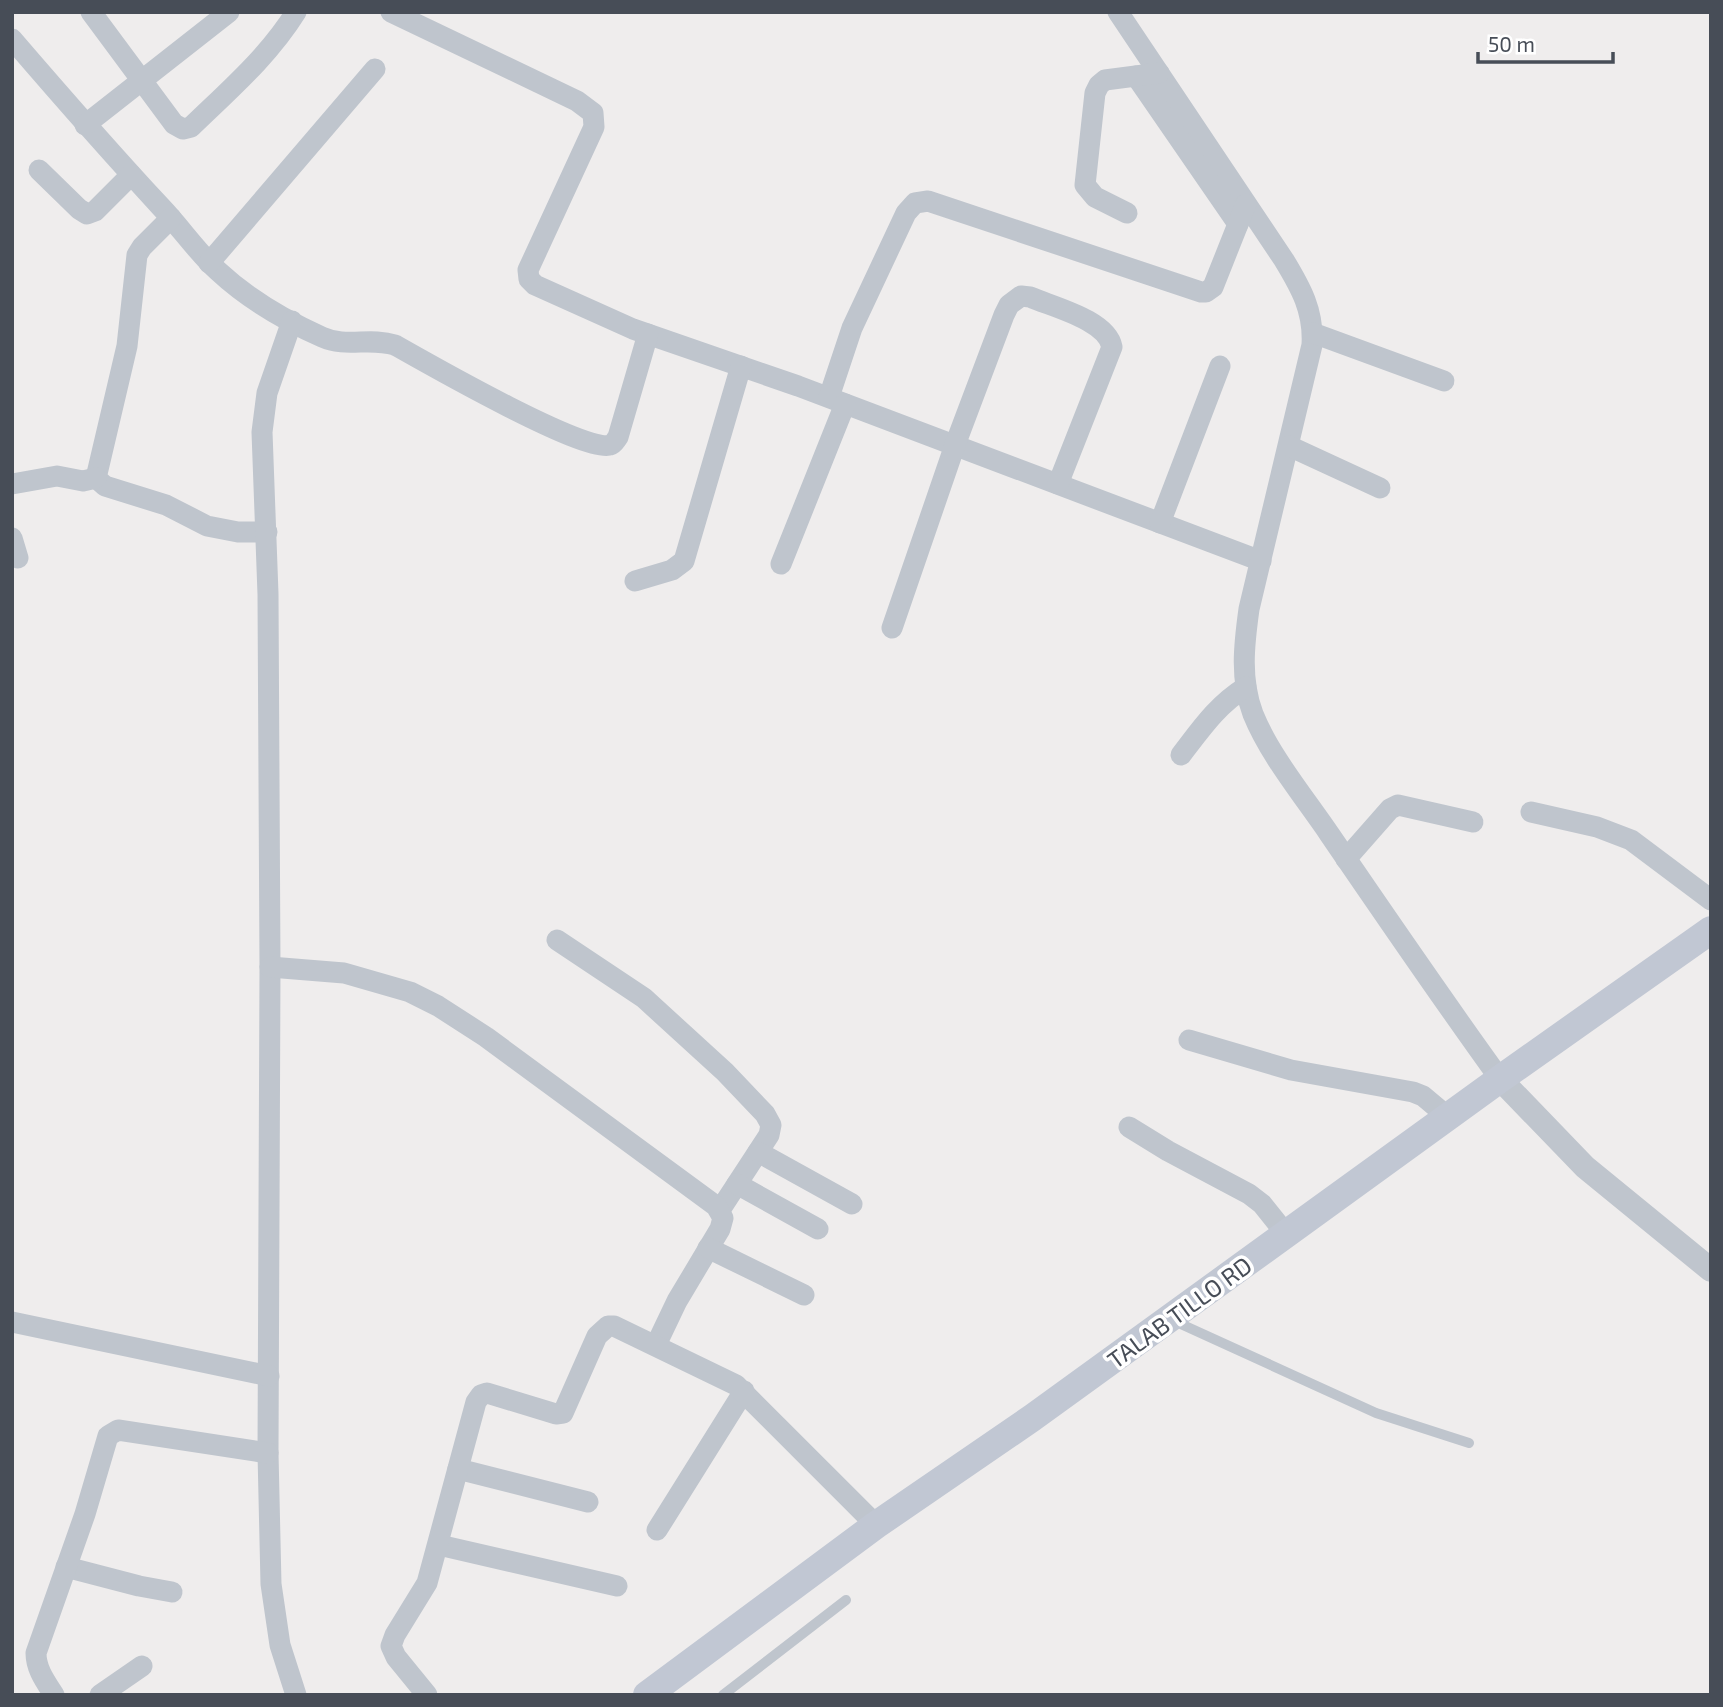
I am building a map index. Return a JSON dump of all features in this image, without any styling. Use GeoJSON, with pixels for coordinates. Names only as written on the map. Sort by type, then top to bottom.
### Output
{"type":"FeatureCollection","features":[{"type":"Feature","properties":{"kind":"main road","name":"TALAB TILLO RD"},"geometry":{"type":"LineString","coordinates":[[647,1695],[876,1525],[1032,1418],[1500,1079],[1711,930]]}},
{"type":"Feature","properties":{"kind":"street"},"geometry":{"type":"LineString","coordinates":[[91,12],[174,124],[187,129],[250,71],[296,12]]}},
{"type":"Feature","properties":{"kind":"street"},"geometry":{"type":"LineString","coordinates":[[85,125],[229,12]]}},
{"type":"Feature","properties":{"kind":"street"},"geometry":{"type":"LineString","coordinates":[[391,12],[577,101],[593,113],[594,127],[531,263],[529,279],[535,285],[648,334],[837,400],[1261,561]]}},
{"type":"Feature","properties":{"kind":"street"},"geometry":{"type":"LineString","coordinates":[[1118,12],[1146,75],[1242,215],[1301,288],[1310,308],[1312,345],[1249,609],[1238,692],[1346,859],[1500,1079],[1585,1167],[1711,1270]]}},
{"type":"Feature","properties":{"kind":"street"},"geometry":{"type":"LineString","coordinates":[[16,51],[172,218],[209,263],[244,292],[292,321],[333,341],[342,343],[367,340],[395,345],[500,403],[575,437],[606,446],[618,437],[648,334]]}},
{"type":"Feature","properties":{"kind":"street"},"geometry":{"type":"LineString","coordinates":[[209,263],[375,69]]}},
{"type":"Feature","properties":{"kind":"street"},"geometry":{"type":"LineString","coordinates":[[1127,214],[1095,197],[1088,191],[1084,178],[1097,88],[1105,80],[1146,75]]}},
{"type":"Feature","properties":{"kind":"street"},"geometry":{"type":"LineString","coordinates":[[39,170],[79,209],[88,214],[95,211],[131,175]]}},
{"type":"Feature","properties":{"kind":"street"},"geometry":{"type":"LineString","coordinates":[[781,564],[837,400],[845,346],[906,213],[915,203],[928,201],[1201,292],[1213,287],[1242,215]]}},
{"type":"Feature","properties":{"kind":"street"},"geometry":{"type":"LineString","coordinates":[[96,478],[127,346],[137,255],[172,218]]}},
{"type":"Feature","properties":{"kind":"street"},"geometry":{"type":"LineString","coordinates":[[892,628],[955,445],[1009,305],[1021,296],[1030,297],[1099,326],[1107,334],[1112,347],[1058,484]]}},
{"type":"Feature","properties":{"kind":"street"},"geometry":{"type":"LineString","coordinates":[[292,321],[267,393],[263,413],[262,455],[267,532],[270,967],[268,1453],[271,1584],[280,1645],[296,1695]]}},
{"type":"Feature","properties":{"kind":"street"},"geometry":{"type":"LineString","coordinates":[[1313,333],[1444,381]]}},
{"type":"Feature","properties":{"kind":"street"},"geometry":{"type":"LineString","coordinates":[[635,581],[677,568],[686,556],[741,366]]}},
{"type":"Feature","properties":{"kind":"street"},"geometry":{"type":"LineString","coordinates":[[1160,523],[1220,366]]}},
{"type":"Feature","properties":{"kind":"street"},"geometry":{"type":"LineString","coordinates":[[1289,446],[1380,488]]}},
{"type":"Feature","properties":{"kind":"street"},"geometry":{"type":"LineString","coordinates":[[12,484],[57,476],[83,481],[96,478]]}},
{"type":"Feature","properties":{"kind":"street"},"geometry":{"type":"LineString","coordinates":[[96,478],[105,486],[166,505],[207,526],[238,532],[267,532]]}},
{"type":"Feature","properties":{"kind":"street"},"geometry":{"type":"LineString","coordinates":[[1181,755],[1210,716],[1238,692]]}},
{"type":"Feature","properties":{"kind":"street"},"geometry":{"type":"LineString","coordinates":[[1346,859],[1390,809],[1398,805],[1474,822]]}},
{"type":"Feature","properties":{"kind":"street"},"geometry":{"type":"LineString","coordinates":[[1531,812],[1597,827],[1632,840],[1711,900]]}},
{"type":"Feature","properties":{"kind":"street"},"geometry":{"type":"LineString","coordinates":[[557,940],[644,998],[765,1114],[771,1125],[769,1135],[720,1210]]}},
{"type":"Feature","properties":{"kind":"street"},"geometry":{"type":"LineString","coordinates":[[270,967],[344,973],[410,992],[438,1006],[529,1068],[720,1210],[723,1223],[677,1301],[656,1345]]}},
{"type":"Feature","properties":{"kind":"street"},"geometry":{"type":"LineString","coordinates":[[1189,1040],[1291,1070],[1413,1092],[1423,1096],[1448,1117]]}},
{"type":"Feature","properties":{"kind":"street"},"geometry":{"type":"LineString","coordinates":[[1129,1127],[1249,1194],[1262,1204],[1286,1234]]}},
{"type":"Feature","properties":{"kind":"street"},"geometry":{"type":"LineString","coordinates":[[758,1152],[852,1205]]}},
{"type":"Feature","properties":{"kind":"street"},"geometry":{"type":"LineString","coordinates":[[737,1184],[818,1229]]}},
{"type":"Feature","properties":{"kind":"street"},"geometry":{"type":"LineString","coordinates":[[708,1248],[804,1295]]}},
{"type":"Feature","properties":{"kind":"street"},"geometry":{"type":"LineString","coordinates":[[12,1322],[269,1376]]}},
{"type":"Feature","properties":{"kind":"street"},"geometry":{"type":"LineString","coordinates":[[427,1695],[396,1657],[391,1646],[427,1583],[474,1406],[481,1395],[487,1393],[560,1414],[567,1408],[597,1336],[604,1328],[614,1326],[720,1375],[744,1391],[876,1525]]}},
{"type":"Feature","properties":{"kind":"street"},"geometry":{"type":"LineString","coordinates":[[657,1530],[744,1391]]}},
{"type":"Feature","properties":{"kind":"street"},"geometry":{"type":"LineString","coordinates":[[54,1695],[36,1663],[36,1653],[85,1514],[108,1436],[114,1430],[268,1453]]}},
{"type":"Feature","properties":{"kind":"street"},"geometry":{"type":"LineString","coordinates":[[458,1469],[588,1502]]}},
{"type":"Feature","properties":{"kind":"street"},"geometry":{"type":"LineString","coordinates":[[439,1545],[617,1586]]}},
{"type":"Feature","properties":{"kind":"street"},"geometry":{"type":"LineString","coordinates":[[66,1567],[172,1592]]}},
{"type":"Feature","properties":{"kind":"street"},"geometry":{"type":"LineString","coordinates":[[100,1695],[142,1666]]}},
{"type":"Feature","properties":{"kind":"lane"},"geometry":{"type":"LineString","coordinates":[[1170,1319],[1376,1413],[1469,1443]]}},
{"type":"Feature","properties":{"kind":"lane"},"geometry":{"type":"LineString","coordinates":[[723,1695],[846,1600]]}}]}
